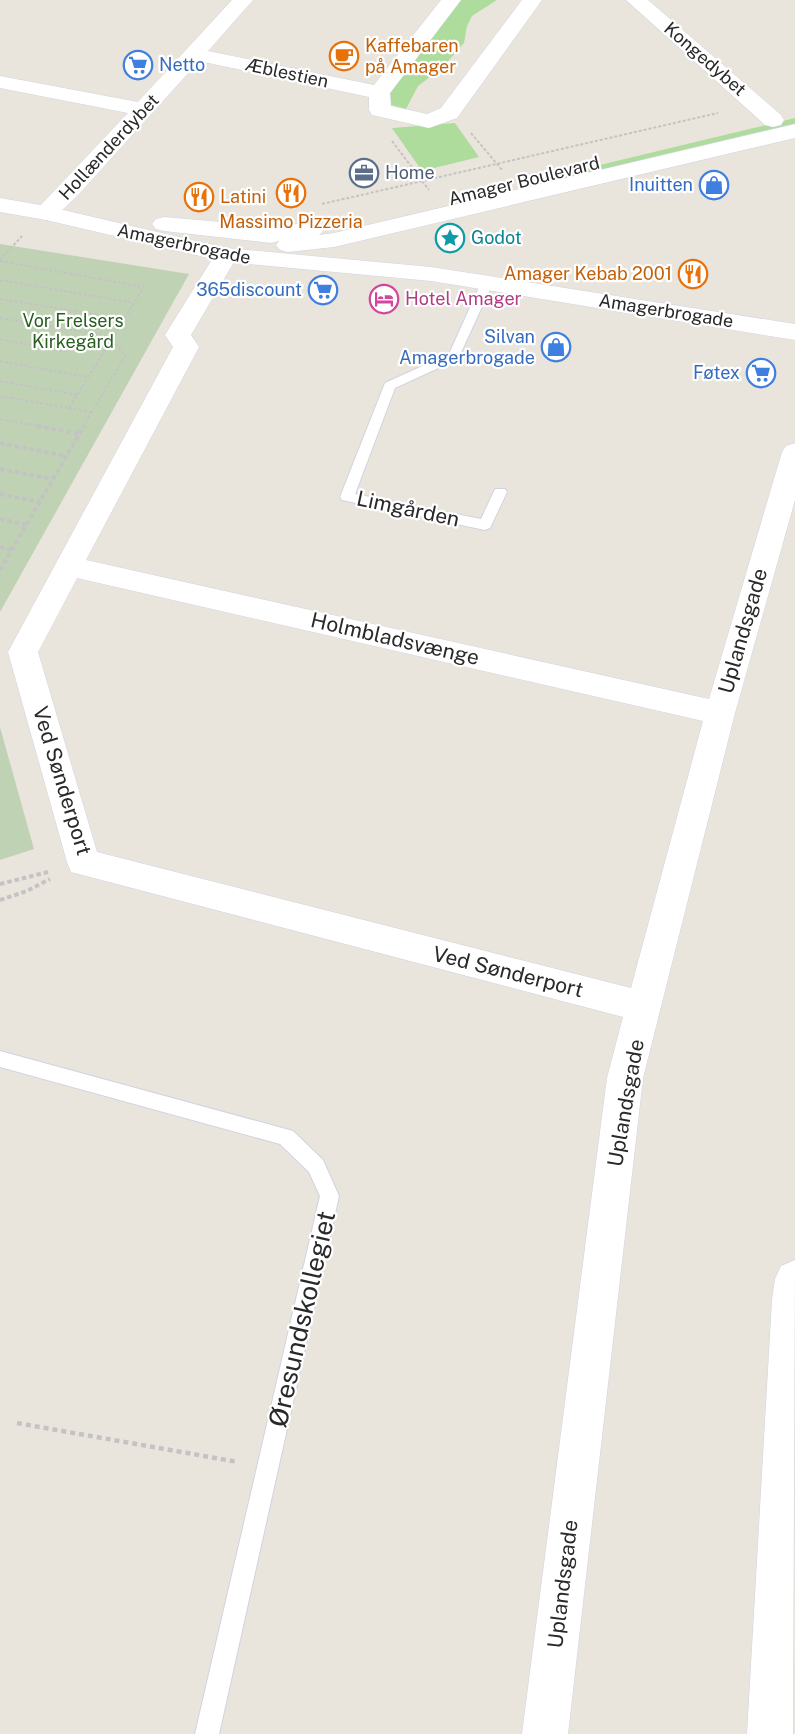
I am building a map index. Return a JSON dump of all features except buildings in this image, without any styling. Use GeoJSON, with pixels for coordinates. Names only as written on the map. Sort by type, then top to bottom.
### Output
{"type":"FeatureCollection","features":[{"type":"Feature","properties":{"kind":"street","name":"Hollænderdybet"},"geometry":{"type":"LineString","coordinates":[[46,213],[71,189],[243,0]]}},
{"type":"Feature","properties":{"kind":"street"},"geometry":{"type":"LineString","coordinates":[[380,102],[451,0]]}},
{"type":"Feature","properties":{"kind":"street"},"geometry":{"type":"LineString","coordinates":[[449,113],[532,0]]}},
{"type":"Feature","properties":{"kind":"street","name":"Kongedybet"},"geometry":{"type":"LineString","coordinates":[[636,0],[773,120]]}},
{"type":"Feature","properties":{"kind":"street","name":"Æblestien"},"geometry":{"type":"LineString","coordinates":[[195,54],[254,66],[380,102],[429,121],[449,113]]}},
{"type":"Feature","properties":{"kind":"street"},"geometry":{"type":"LineString","coordinates":[[0,82],[144,110]]}},
{"type":"Feature","properties":{"kind":"street","name":"Amager Boulevard"},"geometry":{"type":"LineString","coordinates":[[250,232],[278,233],[322,229],[795,114]]}},
{"type":"Feature","properties":{"kind":"street","name":"Amager Boulevard"},"geometry":{"type":"LineString","coordinates":[[309,244],[358,237],[433,216],[674,157],[795,131]]}},
{"type":"Feature","properties":{"kind":"street","name":"Amagerbrogade"},"geometry":{"type":"LineString","coordinates":[[0,205],[46,213],[226,255],[431,274],[795,332]]}},
{"type":"Feature","properties":{"kind":"street"},"geometry":{"type":"LineString","coordinates":[[46,213],[218,241],[270,245],[309,244]]}},
{"type":"Feature","properties":{"kind":"street","name":"Amagerbrogade"},"geometry":{"type":"LineString","coordinates":[[46,213],[250,232],[431,274]]}},
{"type":"Feature","properties":{"kind":"street","name":"Ved Sønderport"},"geometry":{"type":"LineString","coordinates":[[226,255],[178,335],[186,347],[23,652],[83,862],[644,1007]]}},
{"type":"Feature","properties":{"kind":"street","name":"Uplandsgade"},"geometry":{"type":"LineString","coordinates":[[545,1734],[625,1078],[720,713],[795,452]]}},
{"type":"Feature","properties":{"kind":"street","name":"Holmbladsvænge"},"geometry":{"type":"LineString","coordinates":[[69,566],[720,713]]}},
{"type":"Feature","properties":{"kind":"street"},"geometry":{"type":"LineString","coordinates":[[770,1734],[792,1300],[795,1279]]}},
{"type":"Feature","properties":{"kind":"lane","name":"Limgården"},"geometry":{"type":"LineString","coordinates":[[487,283],[454,356],[390,386],[347,497],[485,525],[500,492]]}},
{"type":"Feature","properties":{"kind":"lane","name":"Øresundskollegiet"},"geometry":{"type":"LineString","coordinates":[[0,1059],[286,1137],[316,1166],[330,1196],[207,1734]]}},
{"type":"Feature","properties":{"kind":"path"},"geometry":{"type":"LineString","coordinates":[[380,102],[377,122],[438,201]]}},
{"type":"Feature","properties":{"kind":"path"},"geometry":{"type":"LineString","coordinates":[[318,205],[757,104]]}},
{"type":"Feature","properties":{"kind":"path"},"geometry":{"type":"LineString","coordinates":[[449,113],[457,115],[513,183]]}},
{"type":"Feature","properties":{"kind":"path"},"geometry":{"type":"LineString","coordinates":[[11,246],[0,261],[144,287],[69,408]]}},
{"type":"Feature","properties":{"kind":"path"},"geometry":{"type":"LineString","coordinates":[[0,280],[134,303]]}},
{"type":"Feature","properties":{"kind":"path"},"geometry":{"type":"LineString","coordinates":[[0,299],[123,319]]}},
{"type":"Feature","properties":{"kind":"path"},"geometry":{"type":"LineString","coordinates":[[0,318],[112,338],[125,356],[0,570]]}},
{"type":"Feature","properties":{"kind":"path"},"geometry":{"type":"LineString","coordinates":[[0,339],[63,351],[108,346]]}},
{"type":"Feature","properties":{"kind":"path"},"geometry":{"type":"LineString","coordinates":[[0,361],[88,377]]}},
{"type":"Feature","properties":{"kind":"path"},"geometry":{"type":"LineString","coordinates":[[0,381],[78,395]]}},
{"type":"Feature","properties":{"kind":"path"},"geometry":{"type":"LineString","coordinates":[[0,396],[92,412]]}},
{"type":"Feature","properties":{"kind":"path"},"geometry":{"type":"LineString","coordinates":[[0,419],[80,434]]}},
{"type":"Feature","properties":{"kind":"path"},"geometry":{"type":"LineString","coordinates":[[0,443],[67,456]]}},
{"type":"Feature","properties":{"kind":"path"},"geometry":{"type":"LineString","coordinates":[[0,468],[53,479]]}},
{"type":"Feature","properties":{"kind":"path"},"geometry":{"type":"LineString","coordinates":[[0,494],[40,502]]}},
{"type":"Feature","properties":{"kind":"path"},"geometry":{"type":"LineString","coordinates":[[0,519],[26,525]]}},
{"type":"Feature","properties":{"kind":"path"},"geometry":{"type":"LineString","coordinates":[[0,548],[12,550]]}},
{"type":"Feature","properties":{"kind":"path"},"geometry":{"type":"LineString","coordinates":[[0,884],[83,862]]}},
{"type":"Feature","properties":{"kind":"path"},"geometry":{"type":"LineString","coordinates":[[0,900],[27,891],[83,862]]}},
{"type":"Feature","properties":{"kind":"path"},"geometry":{"type":"LineString","coordinates":[[17,1423],[268,1468]]}},
{"type":"Feature","properties":{"kind":"green space"},"geometry":{"type":"Polygon","coordinates":[[[460,0],[497,0],[472,16],[467,26],[464,43],[442,68],[418,86],[406,109],[388,104],[386,97],[460,0]]]}},
{"type":"Feature","properties":{"kind":"green space"},"geometry":{"type":"Polygon","coordinates":[[[795,118],[795,126],[528,188],[525,183],[795,118]]]}},
{"type":"Feature","properties":{"kind":"green space"},"geometry":{"type":"Polygon","coordinates":[[[455,123],[479,157],[422,171],[392,128],[455,123]]]}},
{"type":"Feature","properties":{"kind":"green space","name":"Vor Frelsers Kirkegård"},"geometry":{"type":"Polygon","coordinates":[[[0,244],[189,274],[0,612],[0,244]]]}},
{"type":"Feature","properties":{"kind":"green space"},"geometry":{"type":"Polygon","coordinates":[[[0,727],[34,849],[0,860],[0,727]]]}},
{"type":"Feature","properties":{"kind":"place","name":"Kaffebaren på Amager"},"geometry":{"type":"Point","coordinates":[344,56]}},
{"type":"Feature","properties":{"kind":"place","name":"Netto"},"geometry":{"type":"Point","coordinates":[138,65]}},
{"type":"Feature","properties":{"kind":"place","name":"Home"},"geometry":{"type":"Point","coordinates":[364,173]}},
{"type":"Feature","properties":{"kind":"place","name":"Inuitten"},"geometry":{"type":"Point","coordinates":[714,185]}},
{"type":"Feature","properties":{"kind":"place","name":"Massimo Pizzeria"},"geometry":{"type":"Point","coordinates":[291,193]}},
{"type":"Feature","properties":{"kind":"place","name":"Latini"},"geometry":{"type":"Point","coordinates":[199,197]}},
{"type":"Feature","properties":{"kind":"place","name":"Godot"},"geometry":{"type":"Point","coordinates":[450,238]}},
{"type":"Feature","properties":{"kind":"place","name":"Amager Kebab 2001"},"geometry":{"type":"Point","coordinates":[693,274]}},
{"type":"Feature","properties":{"kind":"place","name":"365discount"},"geometry":{"type":"Point","coordinates":[323,290]}},
{"type":"Feature","properties":{"kind":"place","name":"Hotel Amager"},"geometry":{"type":"Point","coordinates":[384,299]}},
{"type":"Feature","properties":{"kind":"place","name":"Silvan Amagerbrogade"},"geometry":{"type":"Point","coordinates":[556,347]}},
{"type":"Feature","properties":{"kind":"place","name":"Føtex"},"geometry":{"type":"Point","coordinates":[761,373]}}]}
